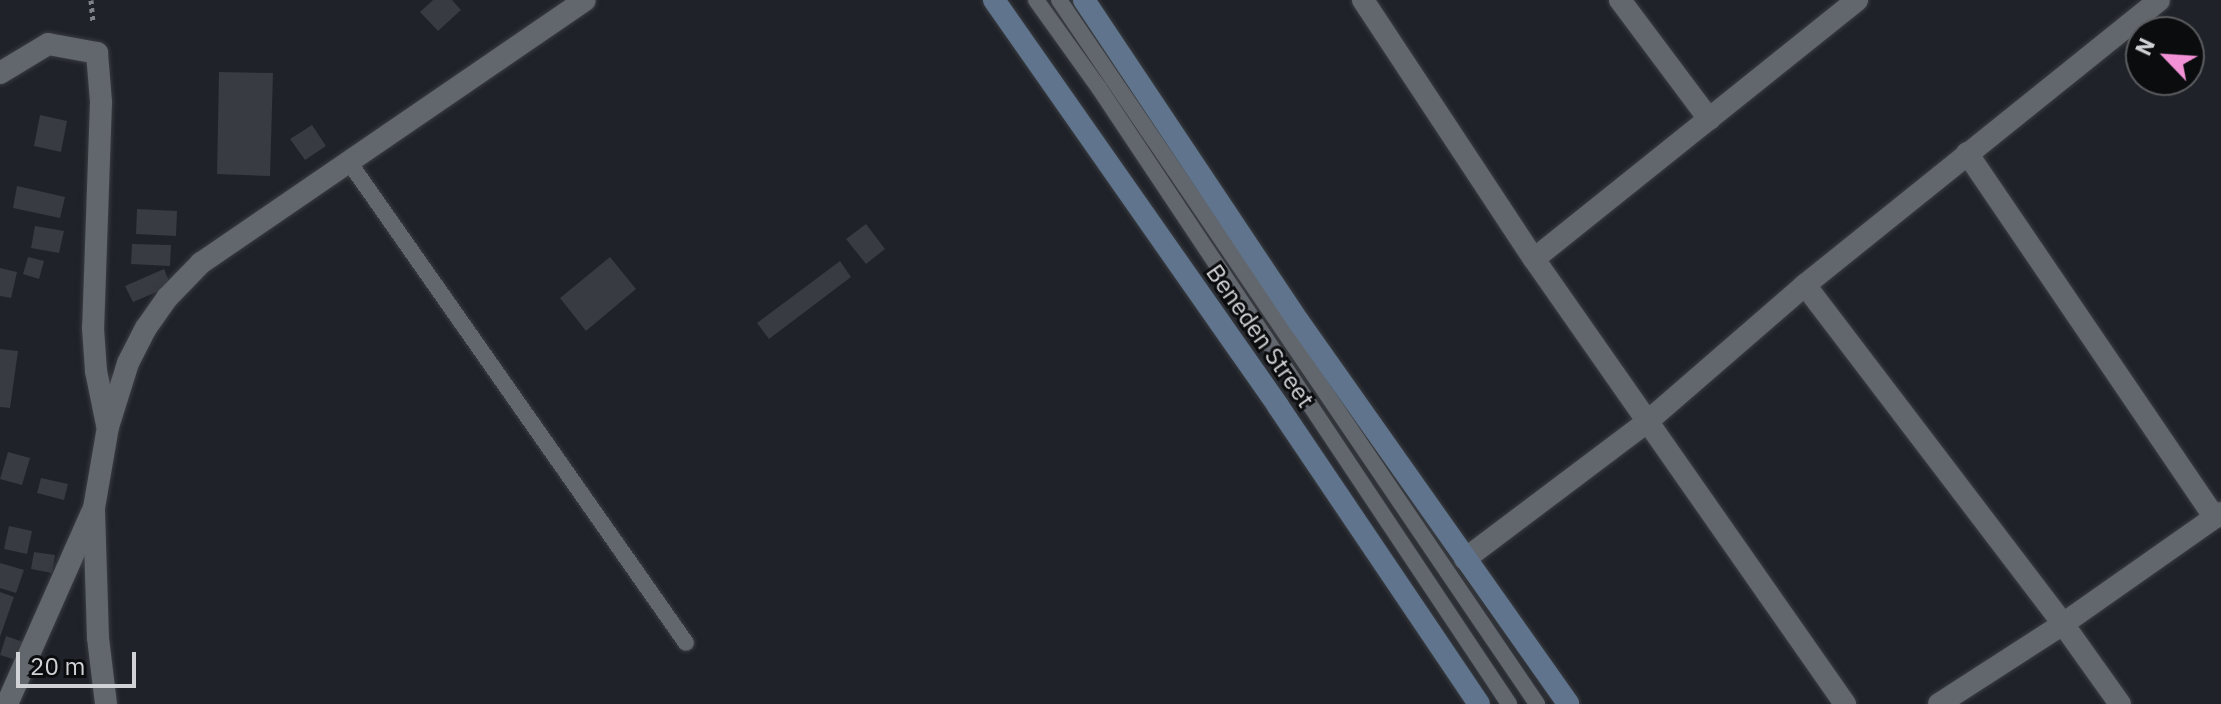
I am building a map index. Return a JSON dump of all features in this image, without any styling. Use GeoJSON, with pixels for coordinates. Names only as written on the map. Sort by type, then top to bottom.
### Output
{"type":"FeatureCollection","features":[{"type":"Feature","properties":{"kind":"main road","name":"Beneden Street"},"geometry":{"type":"LineString","coordinates":[[994,0],[1278,406],[1479,704]]}},
{"type":"Feature","properties":{"kind":"main road","name":"Beneden Street"},"geometry":{"type":"LineString","coordinates":[[1084,0],[1299,322],[1568,704]]}},
{"type":"Feature","properties":{"kind":"street"},"geometry":{"type":"LineString","coordinates":[[106,704],[98,638],[94,508],[108,427],[128,363],[146,328],[167,298],[201,263],[585,0]]}},
{"type":"Feature","properties":{"kind":"street"},"geometry":{"type":"LineString","coordinates":[[1363,0],[1534,259],[1845,704]]}},
{"type":"Feature","properties":{"kind":"street"},"geometry":{"type":"LineString","coordinates":[[1620,0],[1709,119]]}},
{"type":"Feature","properties":{"kind":"street"},"geometry":{"type":"LineString","coordinates":[[1534,259],[1857,0]]}},
{"type":"Feature","properties":{"kind":"street"},"geometry":{"type":"LineString","coordinates":[[1465,559],[1648,421],[1805,285],[2159,0]]}},
{"type":"Feature","properties":{"kind":"street"},"geometry":{"type":"LineString","coordinates":[[0,73],[48,44],[97,53],[101,102],[93,328],[96,371],[108,427]]}},
{"type":"Feature","properties":{"kind":"street"},"geometry":{"type":"LineString","coordinates":[[1939,704],[2063,624],[2218,515],[1967,153]]}},
{"type":"Feature","properties":{"kind":"street"},"geometry":{"type":"LineString","coordinates":[[1805,285],[2063,624],[2120,704]]}},
{"type":"Feature","properties":{"kind":"street"},"geometry":{"type":"LineString","coordinates":[[7,704],[94,508]]}},
{"type":"Feature","properties":{"kind":"lane"},"geometry":{"type":"LineString","coordinates":[[1036,0],[1107,101],[1509,704]]}},
{"type":"Feature","properties":{"kind":"lane"},"geometry":{"type":"LineString","coordinates":[[1059,0],[1537,704]]}},
{"type":"Feature","properties":{"kind":"lane"},"geometry":{"type":"LineString","coordinates":[[349,162],[686,643]]}},
{"type":"Feature","properties":{"kind":"building"},"geometry":{"type":"Polygon","coordinates":[[[433,0],[452,0],[461,10],[438,31],[420,12],[433,0]]]}},
{"type":"Feature","properties":{"kind":"building"},"geometry":{"type":"Polygon","coordinates":[[[219,72],[273,73],[270,176],[217,174],[219,72]]]}},
{"type":"Feature","properties":{"kind":"building"},"geometry":{"type":"Polygon","coordinates":[[[40,115],[67,121],[61,152],[34,146],[40,115]]]}},
{"type":"Feature","properties":{"kind":"building"},"geometry":{"type":"Polygon","coordinates":[[[312,125],[326,146],[305,160],[290,139],[312,125]]]}},
{"type":"Feature","properties":{"kind":"building"},"geometry":{"type":"Polygon","coordinates":[[[17,186],[65,197],[60,218],[13,208],[17,186]]]}},
{"type":"Feature","properties":{"kind":"building"},"geometry":{"type":"Polygon","coordinates":[[[137,209],[177,211],[176,236],[136,234],[137,209]]]}},
{"type":"Feature","properties":{"kind":"building"},"geometry":{"type":"Polygon","coordinates":[[[866,224],[885,249],[866,264],[846,239],[866,224]]]}},
{"type":"Feature","properties":{"kind":"building"},"geometry":{"type":"Polygon","coordinates":[[[35,226],[64,231],[59,253],[31,248],[35,226]]]}},
{"type":"Feature","properties":{"kind":"building"},"geometry":{"type":"Polygon","coordinates":[[[132,244],[171,245],[170,266],[131,264],[132,244]]]}},
{"type":"Feature","properties":{"kind":"building"},"geometry":{"type":"Polygon","coordinates":[[[28,257],[44,261],[39,279],[23,274],[28,257]]]}},
{"type":"Feature","properties":{"kind":"building"},"geometry":{"type":"Polygon","coordinates":[[[610,257],[636,289],[586,331],[560,298],[610,257]]]}},
{"type":"Feature","properties":{"kind":"building"},"geometry":{"type":"Polygon","coordinates":[[[840,261],[851,277],[769,339],[757,323],[840,261]]]}},
{"type":"Feature","properties":{"kind":"building"},"geometry":{"type":"Polygon","coordinates":[[[0,268],[17,272],[11,298],[0,296],[0,268]]]}},
{"type":"Feature","properties":{"kind":"building"},"geometry":{"type":"Polygon","coordinates":[[[164,269],[171,286],[133,302],[125,286],[164,269]]]}},
{"type":"Feature","properties":{"kind":"building"},"geometry":{"type":"Polygon","coordinates":[[[0,349],[18,351],[10,408],[0,407],[0,349]]]}},
{"type":"Feature","properties":{"kind":"building"},"geometry":{"type":"Polygon","coordinates":[[[8,452],[30,458],[22,485],[0,479],[8,452]]]}},
{"type":"Feature","properties":{"kind":"building"},"geometry":{"type":"Polygon","coordinates":[[[41,478],[68,484],[64,500],[37,493],[41,478]]]}},
{"type":"Feature","properties":{"kind":"building"},"geometry":{"type":"Polygon","coordinates":[[[9,526],[32,531],[27,554],[4,549],[9,526]]]}},
{"type":"Feature","properties":{"kind":"building"},"geometry":{"type":"Polygon","coordinates":[[[34,552],[55,555],[52,573],[31,569],[34,552]]]}},
{"type":"Feature","properties":{"kind":"building"},"geometry":{"type":"Polygon","coordinates":[[[0,563],[24,570],[16,593],[0,588],[0,563]]]}},
{"type":"Feature","properties":{"kind":"building"},"geometry":{"type":"Polygon","coordinates":[[[0,592],[14,597],[0,637],[0,592]]]}},
{"type":"Feature","properties":{"kind":"building"},"geometry":{"type":"Polygon","coordinates":[[[6,636],[23,642],[16,660],[0,655],[6,636]]]}}]}
